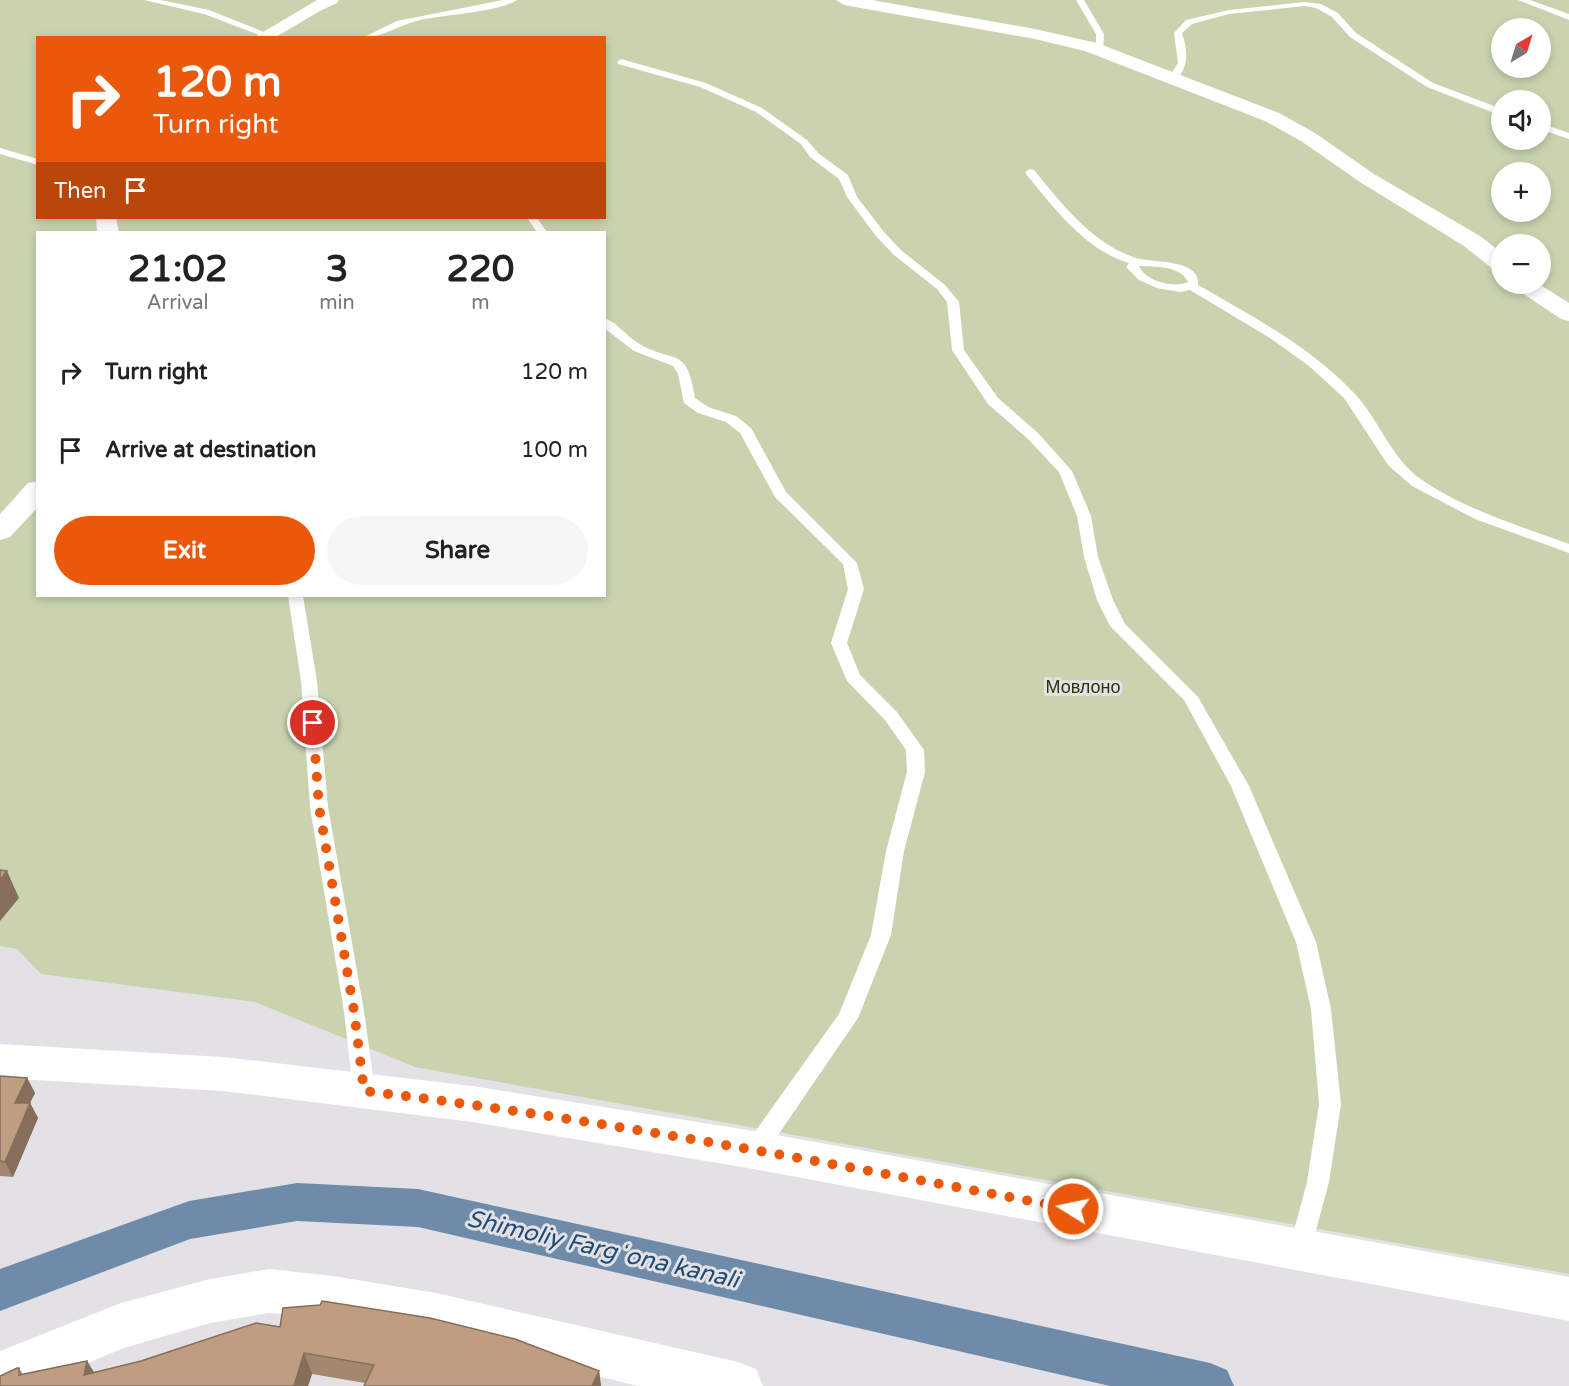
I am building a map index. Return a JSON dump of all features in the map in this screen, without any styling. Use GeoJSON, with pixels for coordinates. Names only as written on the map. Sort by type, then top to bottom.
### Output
{"type":"FeatureCollection","features":[{"type":"Feature","properties":{"kind":"street"},"geometry":{"type":"LineString","coordinates":[[263,36],[331,0]]}},
{"type":"Feature","properties":{"kind":"street"},"geometry":{"type":"LineString","coordinates":[[844,0],[1035,34],[1100,50],[1272,117],[1308,137],[1367,178],[1472,241],[1491,256]]}},
{"type":"Feature","properties":{"kind":"street"},"geometry":{"type":"LineString","coordinates":[[1536,294],[1569,314]]}},
{"type":"Feature","properties":{"kind":"street"},"geometry":{"type":"LineString","coordinates":[[0,531],[36,491]]}},
{"type":"Feature","properties":{"kind":"street"},"geometry":{"type":"LineString","coordinates":[[0,1061],[223,1074],[471,1104],[754,1150],[1569,1299]]}},
{"type":"Feature","properties":{"kind":"street"},"geometry":{"type":"LineString","coordinates":[[0,1375],[121,1326],[210,1301],[269,1291],[333,1298],[436,1315],[683,1381],[738,1386]]}},
{"type":"Feature","properties":{"kind":"lane"},"geometry":{"type":"LineString","coordinates":[[148,0],[208,9],[263,36]]}},
{"type":"Feature","properties":{"kind":"lane"},"geometry":{"type":"LineString","coordinates":[[369,36],[378,30],[405,21],[513,0]]}},
{"type":"Feature","properties":{"kind":"lane"},"geometry":{"type":"LineString","coordinates":[[1080,0],[1096,23],[1100,34],[1100,50]]}},
{"type":"Feature","properties":{"kind":"lane"},"geometry":{"type":"LineString","coordinates":[[1522,0],[1569,17]]}},
{"type":"Feature","properties":{"kind":"lane"},"geometry":{"type":"LineString","coordinates":[[1173,79],[1180,72],[1183,64],[1183,50],[1178,33],[1189,22],[1229,12],[1314,2],[1329,10],[1353,35],[1430,85],[1491,109]]}},
{"type":"Feature","properties":{"kind":"lane"},"geometry":{"type":"LineString","coordinates":[[621,62],[703,85],[759,110],[804,142],[814,155],[844,177],[852,196],[880,234],[898,253],[941,286],[953,302],[958,350],[993,401],[1033,436],[1065,471],[1084,516],[1091,557],[1118,626],[1190,697],[1240,786],[1306,942],[1321,1009],[1330,1104],[1318,1182],[1300,1250]]}},
{"type":"Feature","properties":{"kind":"lane"},"geometry":{"type":"LineString","coordinates":[[1551,130],[1569,136]]}},
{"type":"Feature","properties":{"kind":"lane"},"geometry":{"type":"LineString","coordinates":[[0,151],[36,161]]}},
{"type":"Feature","properties":{"kind":"lane"},"geometry":{"type":"LineString","coordinates":[[1030,172],[1069,220],[1100,246],[1135,263],[1144,261],[1158,263],[1182,270],[1194,280],[1192,286]]}},
{"type":"Feature","properties":{"kind":"lane"},"geometry":{"type":"LineString","coordinates":[[1135,263],[1132,267],[1134,271],[1154,282],[1176,288],[1192,286],[1267,330],[1350,396],[1400,470],[1434,494],[1569,549]]}},
{"type":"Feature","properties":{"kind":"lane"},"geometry":{"type":"LineString","coordinates":[[606,323],[624,340],[640,350],[680,365],[689,400],[703,410],[731,419],[746,431],[780,494],[850,563],[856,589],[839,643],[853,677],[891,716],[915,750],[916,772],[895,851],[880,935],[848,1018],[754,1150]]}},
{"type":"Feature","properties":{"kind":"lane"},"geometry":{"type":"LineString","coordinates":[[294,597],[309,681],[319,807],[354,1011],[364,1091]]}},
{"type":"Feature","properties":{"kind":"green space","name":"Мовлоно"},"geometry":{"type":"Polygon","coordinates":[[[0,0],[1569,0],[1569,1274],[415,1067],[255,1002],[41,974],[17,949],[0,946],[0,0]]]}},
{"type":"Feature","properties":{"kind":"building"},"geometry":{"type":"Polygon","coordinates":[[[0,870],[7,871],[0,880],[0,870]]]}},
{"type":"Feature","properties":{"kind":"building"},"geometry":{"type":"Polygon","coordinates":[[[0,1076],[27,1078],[15,1103],[30,1103],[5,1162],[0,1161],[0,1076]]]}},
{"type":"Feature","properties":{"kind":"building"},"geometry":{"type":"Polygon","coordinates":[[[322,1301],[430,1318],[515,1339],[599,1371],[592,1386],[364,1386],[374,1365],[304,1353],[294,1386],[0,1386],[0,1376],[17,1368],[19,1368],[19,1375],[87,1361],[84,1375],[141,1361],[256,1323],[280,1327],[283,1308],[320,1305],[322,1301]]]}},
{"type":"Feature","properties":{"kind":"waterway","name":"Shimoliy Fargʻona kanali"},"geometry":{"type":"LineString","coordinates":[[0,1290],[189,1220],[297,1202],[418,1208],[1210,1386]]}},
{"type":"Feature","properties":{"kind":"route"},"geometry":{"type":"LineString","coordinates":[[313,723],[319,807],[354,1011],[364,1091],[471,1104],[636,1131],[1073,1209]]}}]}
